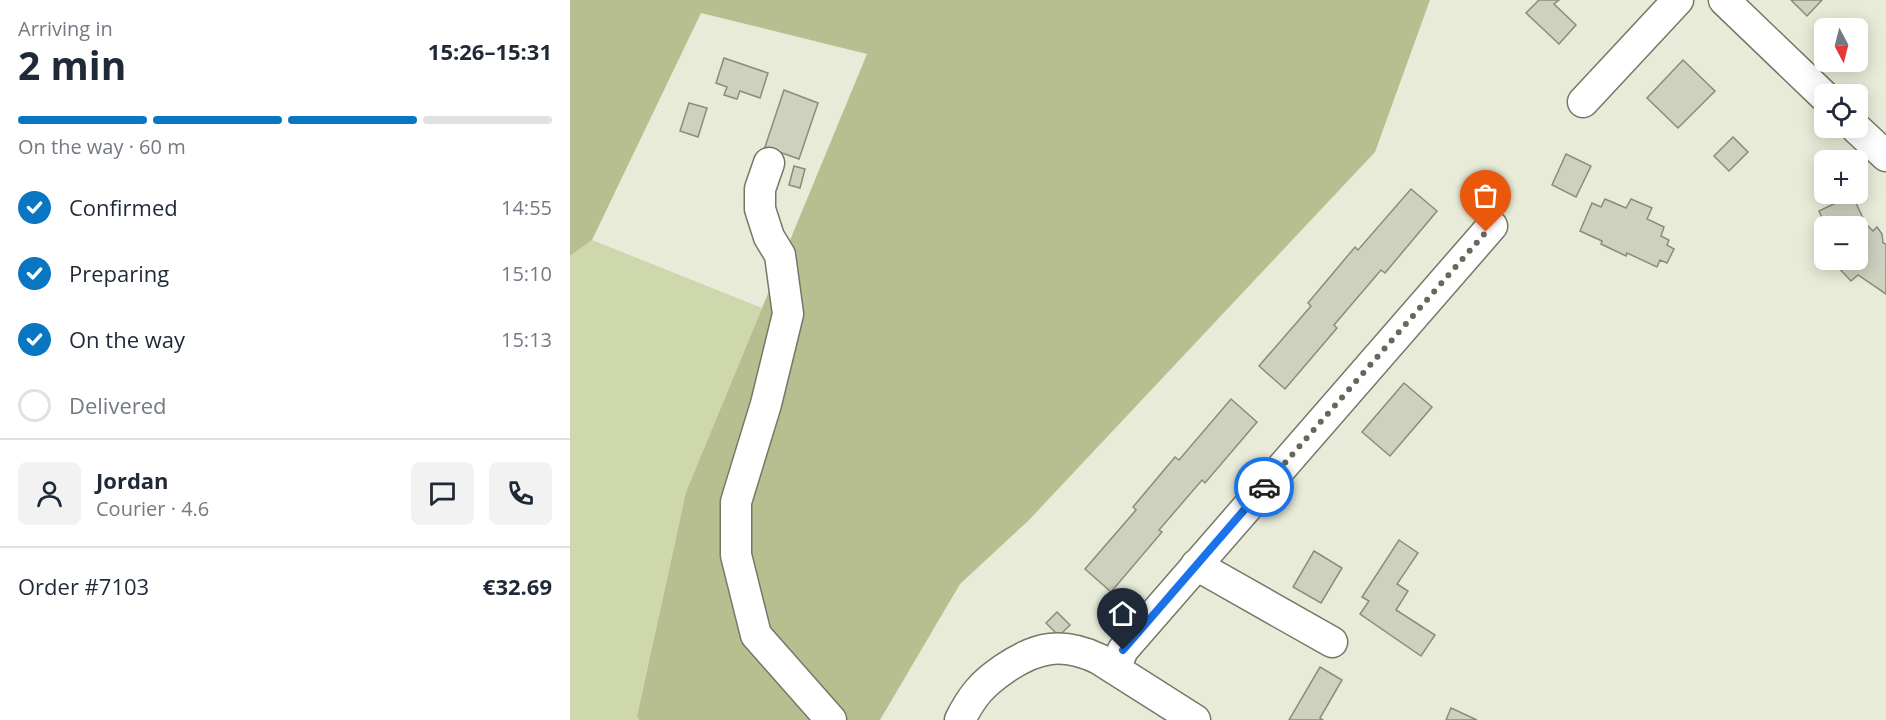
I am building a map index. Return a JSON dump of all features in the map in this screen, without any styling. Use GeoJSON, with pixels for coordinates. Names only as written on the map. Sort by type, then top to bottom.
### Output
{"type":"FeatureCollection","features":[{"type":"Feature","properties":{"kind":"street"},"geometry":{"type":"LineString","coordinates":[[1583,102],[1678,0]]}},
{"type":"Feature","properties":{"kind":"street"},"geometry":{"type":"LineString","coordinates":[[1724,0],[1814,86]]}},
{"type":"Feature","properties":{"kind":"street"},"geometry":{"type":"LineString","coordinates":[[1867,138],[1886,156]]}},
{"type":"Feature","properties":{"kind":"street"},"geometry":{"type":"LineString","coordinates":[[769,163],[760,189],[760,209],[770,237],[780,255],[789,314],[736,502],[736,555],[756,635],[831,720]]}},
{"type":"Feature","properties":{"kind":"street"},"geometry":{"type":"LineString","coordinates":[[1114,668],[1123,650],[1491,226]]}},
{"type":"Feature","properties":{"kind":"street"},"geometry":{"type":"LineString","coordinates":[[1196,566],[1332,642]]}},
{"type":"Feature","properties":{"kind":"street"},"geometry":{"type":"LineString","coordinates":[[960,720],[984,683],[1022,656],[1060,648],[1084,652],[1114,668],[1195,720]]}},
{"type":"Feature","properties":{"kind":"green space"},"geometry":{"type":"Polygon","coordinates":[[[570,0],[1430,0],[1375,152],[1029,520],[960,584],[880,720],[639,720],[637,716],[686,492],[867,54],[701,13],[592,240],[570,256],[570,0]]]}},
{"type":"Feature","properties":{"kind":"green space"},"geometry":{"type":"Polygon","coordinates":[[[592,240],[762,308],[686,492],[637,715],[639,720],[570,720],[570,256],[592,240]]]}},
{"type":"Feature","properties":{"kind":"building"},"geometry":{"type":"Polygon","coordinates":[[[1539,0],[1559,0],[1554,4],[1576,25],[1559,44],[1526,13],[1539,0]]]}},
{"type":"Feature","properties":{"kind":"building"},"geometry":{"type":"Polygon","coordinates":[[[1791,0],[1822,0],[1807,16],[1791,0]]]}},
{"type":"Feature","properties":{"kind":"building"},"geometry":{"type":"Polygon","coordinates":[[[724,58],[768,73],[760,98],[740,91],[737,99],[724,95],[727,87],[716,83],[724,58]]]}},
{"type":"Feature","properties":{"kind":"building"},"geometry":{"type":"Polygon","coordinates":[[[1683,60],[1715,91],[1678,128],[1647,98],[1683,60]]]}},
{"type":"Feature","properties":{"kind":"building"},"geometry":{"type":"Polygon","coordinates":[[[784,90],[818,103],[799,159],[765,147],[784,90]]]}},
{"type":"Feature","properties":{"kind":"building"},"geometry":{"type":"Polygon","coordinates":[[[689,103],[707,108],[698,137],[680,131],[689,103]]]}},
{"type":"Feature","properties":{"kind":"building"},"geometry":{"type":"Polygon","coordinates":[[[1733,137],[1748,152],[1729,171],[1714,156],[1733,137]]]}},
{"type":"Feature","properties":{"kind":"building"},"geometry":{"type":"Polygon","coordinates":[[[1566,154],[1591,166],[1576,197],[1552,185],[1566,154]]]}},
{"type":"Feature","properties":{"kind":"building"},"geometry":{"type":"Polygon","coordinates":[[[794,166],[805,169],[800,188],[789,185],[794,166]]]}},
{"type":"Feature","properties":{"kind":"building"},"geometry":{"type":"Polygon","coordinates":[[[1411,189],[1437,211],[1385,273],[1381,270],[1334,325],[1337,328],[1285,389],[1259,366],[1311,306],[1308,303],[1355,247],[1358,250],[1411,189]]]}},
{"type":"Feature","properties":{"kind":"building"},"geometry":{"type":"Polygon","coordinates":[[[1605,199],[1626,208],[1631,199],[1652,208],[1647,219],[1664,227],[1661,236],[1669,240],[1667,245],[1674,249],[1667,263],[1660,260],[1657,267],[1627,253],[1626,256],[1580,231],[1592,203],[1601,207],[1605,199]]]}},
{"type":"Feature","properties":{"kind":"building"},"geometry":{"type":"Polygon","coordinates":[[[1833,204],[1856,204],[1862,216],[1821,216],[1819,211],[1833,204]]]}},
{"type":"Feature","properties":{"kind":"building"},"geometry":{"type":"Polygon","coordinates":[[[1868,226],[1873,231],[1877,227],[1882,234],[1883,243],[1886,244],[1886,294],[1858,275],[1851,281],[1841,270],[1868,270],[1868,226]]]}},
{"type":"Feature","properties":{"kind":"building"},"geometry":{"type":"Polygon","coordinates":[[[1404,383],[1432,407],[1390,456],[1362,432],[1404,383]]]}},
{"type":"Feature","properties":{"kind":"building"},"geometry":{"type":"Polygon","coordinates":[[[1231,399],[1257,422],[1205,483],[1202,480],[1159,530],[1162,532],[1111,592],[1085,569],[1136,510],[1133,507],[1175,457],[1179,460],[1231,399]]]}},
{"type":"Feature","properties":{"kind":"building"},"geometry":{"type":"Polygon","coordinates":[[[1399,540],[1418,553],[1397,584],[1408,591],[1396,610],[1435,635],[1421,656],[1360,614],[1369,601],[1362,597],[1399,540]]]}},
{"type":"Feature","properties":{"kind":"building"},"geometry":{"type":"Polygon","coordinates":[[[1314,551],[1342,568],[1321,603],[1293,587],[1314,551]]]}},
{"type":"Feature","properties":{"kind":"building"},"geometry":{"type":"Polygon","coordinates":[[[1057,612],[1070,625],[1059,636],[1046,623],[1057,612]]]}},
{"type":"Feature","properties":{"kind":"building"},"geometry":{"type":"Polygon","coordinates":[[[1320,667],[1342,680],[1320,718],[1323,720],[1289,720],[1320,667]]]}},
{"type":"Feature","properties":{"kind":"building"},"geometry":{"type":"Polygon","coordinates":[[[1451,708],[1477,720],[1446,720],[1451,708]]]}},
{"type":"Feature","properties":{"kind":"way so far"},"geometry":{"type":"LineString","coordinates":[[1264,487],[1486,232]]}},
{"type":"Feature","properties":{"kind":"route"},"geometry":{"type":"LineString","coordinates":[[1123,650],[1264,487]]}}]}
